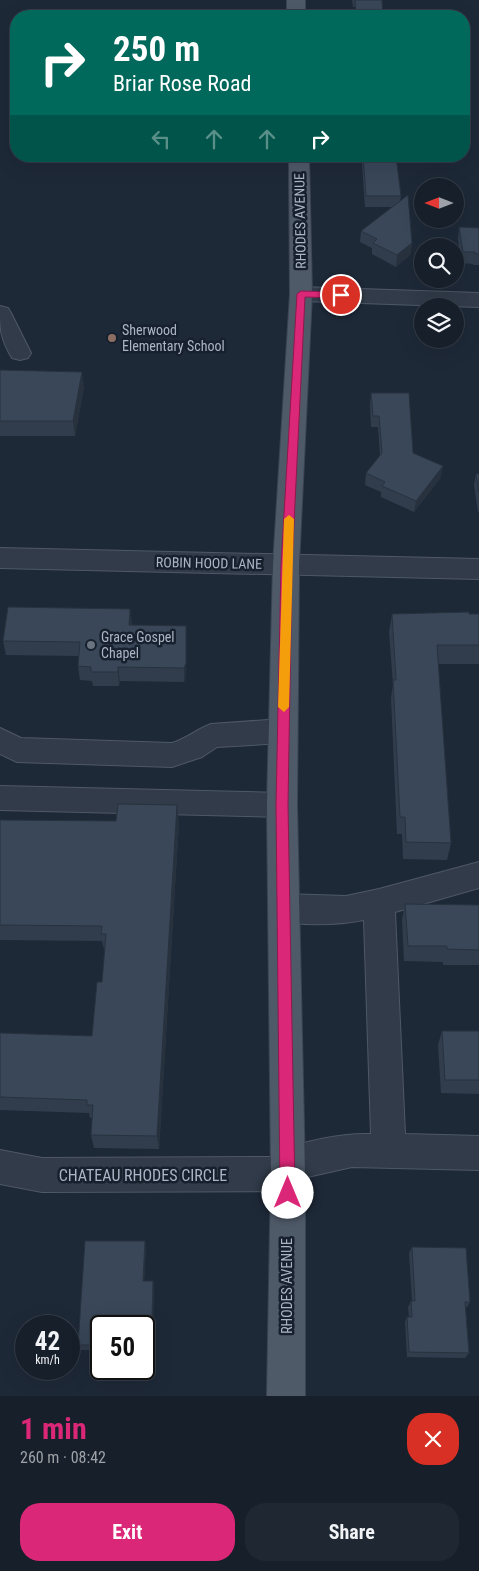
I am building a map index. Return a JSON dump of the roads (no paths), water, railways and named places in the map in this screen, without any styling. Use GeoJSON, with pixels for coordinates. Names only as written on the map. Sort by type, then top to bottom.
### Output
{"type":"FeatureCollection","features":[{"type":"Feature","properties":{"kind":"main road","name":"RHODES AVENUE"},"geometry":{"type":"LineString","coordinates":[[286,1396],[288,1170],[282,805],[286,565],[301,294],[299,162]]}},
{"type":"Feature","properties":{"kind":"street"},"geometry":{"type":"LineString","coordinates":[[301,294],[479,300]]}},
{"type":"Feature","properties":{"kind":"street"},"geometry":{"type":"LineString","coordinates":[[0,313],[20,354]]}},
{"type":"Feature","properties":{"kind":"street","name":"ROBIN HOOD LANE"},"geometry":{"type":"LineString","coordinates":[[0,560],[479,569]]}},
{"type":"Feature","properties":{"kind":"street"},"geometry":{"type":"LineString","coordinates":[[0,740],[17,750],[172,755],[192,749],[211,736],[283,731]]}},
{"type":"Feature","properties":{"kind":"street"},"geometry":{"type":"LineString","coordinates":[[0,798],[282,805]]}},
{"type":"Feature","properties":{"kind":"street"},"geometry":{"type":"LineString","coordinates":[[284,908],[346,910],[479,876]]}},
{"type":"Feature","properties":{"kind":"street"},"geometry":{"type":"LineString","coordinates":[[379,903],[389,1151]]}},
{"type":"Feature","properties":{"kind":"street","name":"CHATEAU RHODES CIRCLE"},"geometry":{"type":"LineString","coordinates":[[0,1167],[42,1175],[288,1170],[352,1150],[479,1154]]}},
{"type":"Feature","properties":{"kind":"place","name":"Sherwood Elementary School"},"geometry":{"type":"Point","coordinates":[112,338]}},
{"type":"Feature","properties":{"kind":"place","name":"Grace Gospel Chapel"},"geometry":{"type":"Point","coordinates":[91,645]}}]}
